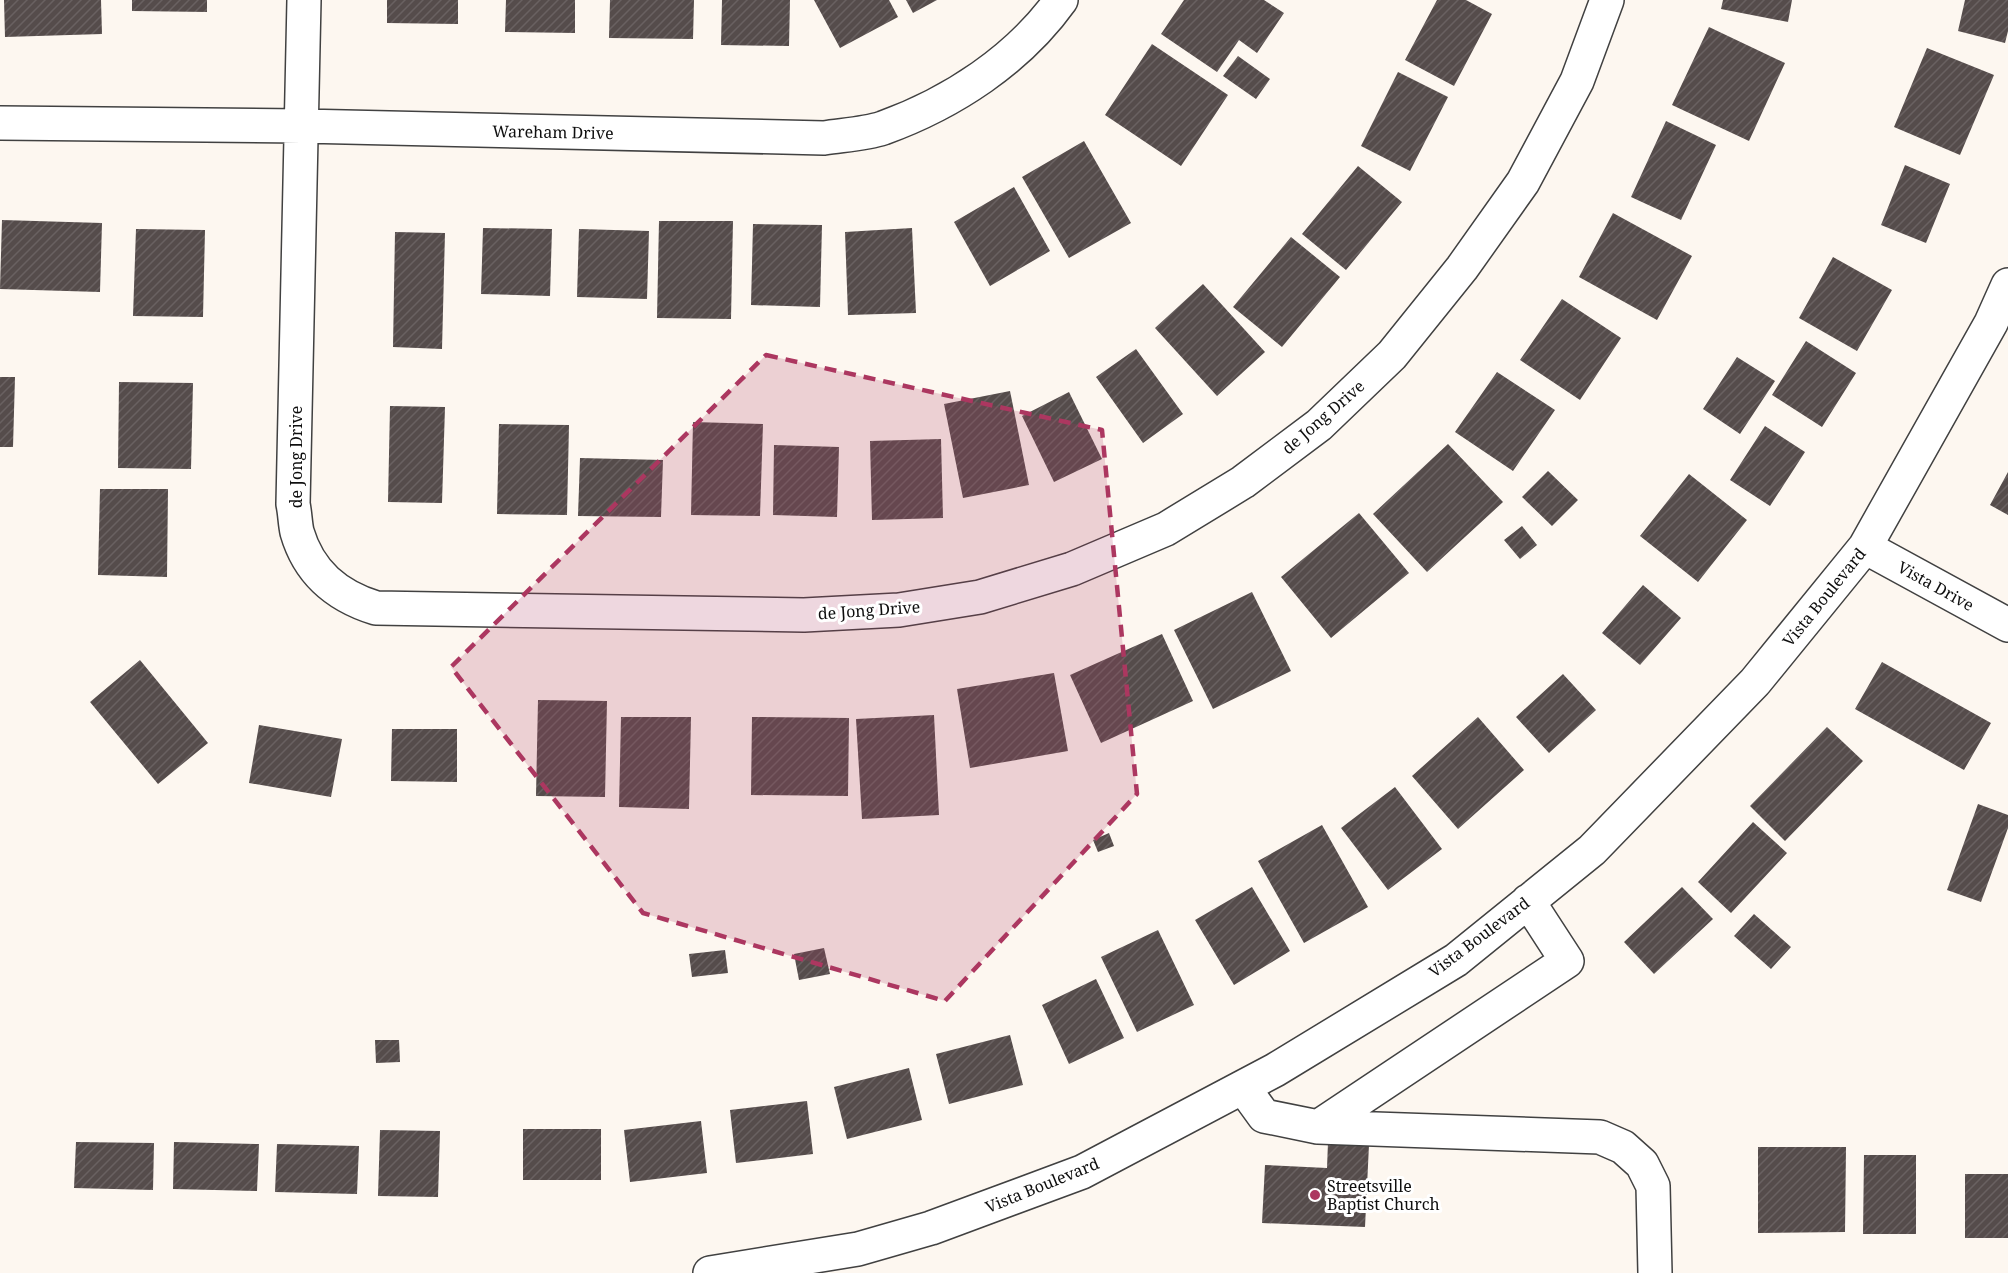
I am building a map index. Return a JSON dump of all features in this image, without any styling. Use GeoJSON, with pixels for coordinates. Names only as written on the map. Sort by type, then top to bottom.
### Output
{"type":"FeatureCollection","features":[{"type":"Feature","properties":{"kind":"street","name":"de Jong Drive"},"geometry":{"type":"LineString","coordinates":[[304,0],[293,504],[297,533],[313,565],[333,588],[357,602],[376,608],[804,615],[899,610],[980,597],[1072,569],[1166,530],[1243,482],[1319,424],[1392,355],[1462,268],[1523,182],[1576,81],[1607,0]]}},
{"type":"Feature","properties":{"kind":"street","name":"Wareham Drive"},"geometry":{"type":"LineString","coordinates":[[0,123],[302,126],[824,138],[881,129],[946,101],[1007,58],[1049,16],[1060,0]]}},
{"type":"Feature","properties":{"kind":"street","name":"Vista Boulevard"},"geometry":{"type":"LineString","coordinates":[[710,1273],[858,1249],[931,1228],[1082,1172],[1275,1070],[1456,960],[1592,850],[1755,682],[1865,547],[1991,323],[2008,285]]}},
{"type":"Feature","properties":{"kind":"street","name":"Vista Drive"},"geometry":{"type":"LineString","coordinates":[[1865,547],[2008,625]]}},
{"type":"Feature","properties":{"kind":"street"},"geometry":{"type":"LineString","coordinates":[[1318,1127],[1567,961],[1528,901]]}},
{"type":"Feature","properties":{"kind":"street"},"geometry":{"type":"LineString","coordinates":[[1244,1087],[1264,1116],[1318,1127],[1600,1137],[1608,1140],[1623,1147],[1641,1164],[1653,1186],[1655,1273]]}},
{"type":"Feature","properties":{"kind":"highlighted area"},"geometry":{"type":"Polygon","coordinates":[[[766,355],[1102,430],[1137,794],[945,1001],[643,913],[451,667],[766,355]]]}},
{"type":"Feature","properties":{"kind":"building"},"geometry":{"type":"Polygon","coordinates":[[[4,0],[101,0],[102,34],[5,37],[4,0]]]}},
{"type":"Feature","properties":{"kind":"building"},"geometry":{"type":"Polygon","coordinates":[[[132,0],[207,0],[207,12],[132,11],[132,0]]]}},
{"type":"Feature","properties":{"kind":"building"},"geometry":{"type":"Polygon","coordinates":[[[387,0],[458,0],[458,24],[387,23],[387,0]]]}},
{"type":"Feature","properties":{"kind":"building"},"geometry":{"type":"Polygon","coordinates":[[[506,0],[575,0],[575,33],[505,32],[506,0]]]}},
{"type":"Feature","properties":{"kind":"building"},"geometry":{"type":"Polygon","coordinates":[[[610,0],[694,0],[693,39],[609,38],[610,0]]]}},
{"type":"Feature","properties":{"kind":"building"},"geometry":{"type":"Polygon","coordinates":[[[722,0],[790,0],[789,46],[721,45],[722,0]]]}},
{"type":"Feature","properties":{"kind":"building"},"geometry":{"type":"Polygon","coordinates":[[[814,0],[889,0],[898,17],[840,48],[814,0]]]}},
{"type":"Feature","properties":{"kind":"building"},"geometry":{"type":"Polygon","coordinates":[[[906,0],[937,0],[913,13],[906,0]]]}},
{"type":"Feature","properties":{"kind":"building"},"geometry":{"type":"Polygon","coordinates":[[[1184,0],[1264,0],[1284,13],[1257,53],[1239,40],[1217,72],[1161,34],[1184,0]]]}},
{"type":"Feature","properties":{"kind":"building"},"geometry":{"type":"Polygon","coordinates":[[[1437,0],[1466,0],[1492,14],[1454,86],[1405,60],[1437,0]]]}},
{"type":"Feature","properties":{"kind":"building"},"geometry":{"type":"Polygon","coordinates":[[[1723,0],[1792,0],[1788,22],[1721,9],[1723,0]]]}},
{"type":"Feature","properties":{"kind":"building"},"geometry":{"type":"Polygon","coordinates":[[[1965,0],[2008,0],[2008,31],[2005,43],[1958,31],[1965,0]]]}},
{"type":"Feature","properties":{"kind":"building"},"geometry":{"type":"Polygon","coordinates":[[[1709,27],[1785,63],[1749,141],[1672,105],[1709,27]]]}},
{"type":"Feature","properties":{"kind":"building"},"geometry":{"type":"Polygon","coordinates":[[[1152,44],[1228,95],[1181,166],[1105,115],[1152,44]]]}},
{"type":"Feature","properties":{"kind":"building"},"geometry":{"type":"Polygon","coordinates":[[[1927,48],[1994,75],[1960,155],[1894,127],[1927,48]]]}},
{"type":"Feature","properties":{"kind":"building"},"geometry":{"type":"Polygon","coordinates":[[[1238,56],[1270,79],[1256,99],[1223,76],[1238,56]]]}},
{"type":"Feature","properties":{"kind":"building"},"geometry":{"type":"Polygon","coordinates":[[[1398,72],[1448,97],[1410,171],[1361,146],[1398,72]]]}},
{"type":"Feature","properties":{"kind":"building"},"geometry":{"type":"Polygon","coordinates":[[[1666,121],[1716,145],[1681,220],[1631,197],[1666,121]]]}},
{"type":"Feature","properties":{"kind":"building"},"geometry":{"type":"Polygon","coordinates":[[[1084,141],[1131,223],[1069,258],[1022,177],[1084,141]]]}},
{"type":"Feature","properties":{"kind":"building"},"geometry":{"type":"Polygon","coordinates":[[[1905,165],[1950,184],[1926,243],[1881,225],[1905,165]]]}},
{"type":"Feature","properties":{"kind":"building"},"geometry":{"type":"Polygon","coordinates":[[[1358,166],[1402,202],[1346,270],[1302,234],[1358,166]]]}},
{"type":"Feature","properties":{"kind":"building"},"geometry":{"type":"Polygon","coordinates":[[[1014,187],[1050,251],[990,286],[954,222],[1014,187]]]}},
{"type":"Feature","properties":{"kind":"building"},"geometry":{"type":"Polygon","coordinates":[[[1613,213],[1692,256],[1657,320],[1579,277],[1613,213]]]}},
{"type":"Feature","properties":{"kind":"building"},"geometry":{"type":"Polygon","coordinates":[[[2,220],[102,223],[100,292],[0,289],[2,220]]]}},
{"type":"Feature","properties":{"kind":"building"},"geometry":{"type":"Polygon","coordinates":[[[659,221],[733,221],[731,319],[657,318],[659,221]]]}},
{"type":"Feature","properties":{"kind":"building"},"geometry":{"type":"Polygon","coordinates":[[[753,224],[822,225],[820,307],[751,305],[753,224]]]}},
{"type":"Feature","properties":{"kind":"building"},"geometry":{"type":"Polygon","coordinates":[[[483,228],[552,229],[550,296],[481,294],[483,228]]]}},
{"type":"Feature","properties":{"kind":"building"},"geometry":{"type":"Polygon","coordinates":[[[912,228],[916,313],[848,315],[845,232],[912,228]]]}},
{"type":"Feature","properties":{"kind":"building"},"geometry":{"type":"Polygon","coordinates":[[[136,229],[205,230],[203,317],[133,316],[136,229]]]}},
{"type":"Feature","properties":{"kind":"building"},"geometry":{"type":"Polygon","coordinates":[[[579,229],[649,231],[647,299],[577,297],[579,229]]]}},
{"type":"Feature","properties":{"kind":"building"},"geometry":{"type":"Polygon","coordinates":[[[395,232],[445,233],[442,349],[393,347],[395,232]]]}},
{"type":"Feature","properties":{"kind":"building"},"geometry":{"type":"Polygon","coordinates":[[[1291,237],[1340,277],[1282,347],[1233,307],[1291,237]]]}},
{"type":"Feature","properties":{"kind":"building"},"geometry":{"type":"Polygon","coordinates":[[[1833,257],[1892,290],[1857,351],[1799,318],[1833,257]]]}},
{"type":"Feature","properties":{"kind":"building"},"geometry":{"type":"Polygon","coordinates":[[[1203,284],[1265,352],[1217,396],[1155,328],[1203,284]]]}},
{"type":"Feature","properties":{"kind":"building"},"geometry":{"type":"Polygon","coordinates":[[[1562,299],[1621,338],[1580,400],[1520,360],[1562,299]]]}},
{"type":"Feature","properties":{"kind":"building"},"geometry":{"type":"Polygon","coordinates":[[[1806,341],[1856,373],[1822,427],[1772,395],[1806,341]]]}},
{"type":"Feature","properties":{"kind":"building"},"geometry":{"type":"Polygon","coordinates":[[[1136,349],[1183,414],[1143,443],[1096,377],[1136,349]]]}},
{"type":"Feature","properties":{"kind":"building"},"geometry":{"type":"Polygon","coordinates":[[[1737,357],[1775,381],[1740,434],[1703,409],[1737,357]]]}},
{"type":"Feature","properties":{"kind":"building"},"geometry":{"type":"Polygon","coordinates":[[[1497,372],[1555,410],[1513,471],[1455,432],[1497,372]]]}},
{"type":"Feature","properties":{"kind":"building"},"geometry":{"type":"Polygon","coordinates":[[[0,377],[15,377],[13,447],[0,447],[0,377]]]}},
{"type":"Feature","properties":{"kind":"building"},"geometry":{"type":"Polygon","coordinates":[[[119,382],[193,383],[191,469],[118,468],[119,382]]]}},
{"type":"Feature","properties":{"kind":"building"},"geometry":{"type":"Polygon","coordinates":[[[1010,391],[1029,485],[963,498],[944,404],[1010,391]]]}},
{"type":"Feature","properties":{"kind":"building"},"geometry":{"type":"Polygon","coordinates":[[[1069,392],[1102,459],[1054,482],[1022,416],[1069,392]]]}},
{"type":"Feature","properties":{"kind":"building"},"geometry":{"type":"Polygon","coordinates":[[[390,406],[445,407],[442,503],[388,502],[390,406]]]}},
{"type":"Feature","properties":{"kind":"building"},"geometry":{"type":"Polygon","coordinates":[[[693,422],[763,424],[760,516],[691,515],[693,422]]]}},
{"type":"Feature","properties":{"kind":"building"},"geometry":{"type":"Polygon","coordinates":[[[499,424],[569,425],[567,515],[497,514],[499,424]]]}},
{"type":"Feature","properties":{"kind":"building"},"geometry":{"type":"Polygon","coordinates":[[[1765,426],[1805,452],[1770,506],[1730,480],[1765,426]]]}},
{"type":"Feature","properties":{"kind":"building"},"geometry":{"type":"Polygon","coordinates":[[[941,439],[943,518],[872,520],[870,441],[941,439]]]}},
{"type":"Feature","properties":{"kind":"building"},"geometry":{"type":"Polygon","coordinates":[[[1448,444],[1503,502],[1427,572],[1373,514],[1448,444]]]}},
{"type":"Feature","properties":{"kind":"building"},"geometry":{"type":"Polygon","coordinates":[[[774,445],[839,447],[837,517],[773,515],[774,445]]]}},
{"type":"Feature","properties":{"kind":"building"},"geometry":{"type":"Polygon","coordinates":[[[580,458],[663,460],[661,517],[578,516],[580,458]]]}},
{"type":"Feature","properties":{"kind":"building"},"geometry":{"type":"Polygon","coordinates":[[[1548,471],[1578,500],[1552,526],[1522,497],[1548,471]]]}},
{"type":"Feature","properties":{"kind":"building"},"geometry":{"type":"Polygon","coordinates":[[[2008,472],[2008,515],[1990,505],[2008,472]]]}},
{"type":"Feature","properties":{"kind":"building"},"geometry":{"type":"Polygon","coordinates":[[[1689,474],[1747,520],[1698,582],[1640,536],[1689,474]]]}},
{"type":"Feature","properties":{"kind":"building"},"geometry":{"type":"Polygon","coordinates":[[[100,489],[168,489],[167,577],[98,575],[100,489]]]}},
{"type":"Feature","properties":{"kind":"building"},"geometry":{"type":"Polygon","coordinates":[[[1359,513],[1409,573],[1331,638],[1281,577],[1359,513]]]}},
{"type":"Feature","properties":{"kind":"building"},"geometry":{"type":"Polygon","coordinates":[[[1522,526],[1537,545],[1520,559],[1504,540],[1522,526]]]}},
{"type":"Feature","properties":{"kind":"building"},"geometry":{"type":"Polygon","coordinates":[[[1643,585],[1681,618],[1640,665],[1602,633],[1643,585]]]}},
{"type":"Feature","properties":{"kind":"building"},"geometry":{"type":"Polygon","coordinates":[[[1252,592],[1291,671],[1213,709],[1174,630],[1252,592]]]}},
{"type":"Feature","properties":{"kind":"building"},"geometry":{"type":"Polygon","coordinates":[[[1162,634],[1193,701],[1101,743],[1070,675],[1162,634]]]}},
{"type":"Feature","properties":{"kind":"building"},"geometry":{"type":"Polygon","coordinates":[[[140,660],[208,743],[158,784],[90,702],[140,660]]]}},
{"type":"Feature","properties":{"kind":"building"},"geometry":{"type":"Polygon","coordinates":[[[1882,662],[1991,723],[1964,770],[1855,709],[1882,662]]]}},
{"type":"Feature","properties":{"kind":"building"},"geometry":{"type":"Polygon","coordinates":[[[1054,673],[1068,751],[970,768],[957,689],[1054,673]]]}},
{"type":"Feature","properties":{"kind":"building"},"geometry":{"type":"Polygon","coordinates":[[[1563,674],[1596,710],[1549,753],[1516,717],[1563,674]]]}},
{"type":"Feature","properties":{"kind":"building"},"geometry":{"type":"Polygon","coordinates":[[[538,700],[607,701],[605,797],[536,796],[538,700]]]}},
{"type":"Feature","properties":{"kind":"building"},"geometry":{"type":"Polygon","coordinates":[[[934,715],[939,815],[862,819],[856,719],[934,715]]]}},
{"type":"Feature","properties":{"kind":"building"},"geometry":{"type":"Polygon","coordinates":[[[621,717],[691,717],[689,809],[619,807],[621,717]]]}},
{"type":"Feature","properties":{"kind":"building"},"geometry":{"type":"Polygon","coordinates":[[[752,717],[849,718],[848,796],[751,795],[752,717]]]}},
{"type":"Feature","properties":{"kind":"building"},"geometry":{"type":"Polygon","coordinates":[[[1478,717],[1524,770],[1458,829],[1412,776],[1478,717]]]}},
{"type":"Feature","properties":{"kind":"building"},"geometry":{"type":"Polygon","coordinates":[[[259,725],[342,739],[331,797],[249,783],[259,725]]]}},
{"type":"Feature","properties":{"kind":"building"},"geometry":{"type":"Polygon","coordinates":[[[1827,727],[1863,761],[1785,841],[1750,806],[1827,727]]]}},
{"type":"Feature","properties":{"kind":"building"},"geometry":{"type":"Polygon","coordinates":[[[392,729],[457,729],[457,782],[391,781],[392,729]]]}},
{"type":"Feature","properties":{"kind":"building"},"geometry":{"type":"Polygon","coordinates":[[[1395,787],[1442,849],[1388,890],[1341,828],[1395,787]]]}},
{"type":"Feature","properties":{"kind":"building"},"geometry":{"type":"Polygon","coordinates":[[[1978,804],[2008,815],[2008,828],[1981,902],[1947,890],[1978,804]]]}},
{"type":"Feature","properties":{"kind":"building"},"geometry":{"type":"Polygon","coordinates":[[[1753,822],[1787,853],[1731,913],[1698,882],[1753,822]]]}},
{"type":"Feature","properties":{"kind":"building"},"geometry":{"type":"Polygon","coordinates":[[[1322,825],[1368,907],[1304,943],[1258,861],[1322,825]]]}},
{"type":"Feature","properties":{"kind":"building"},"geometry":{"type":"Polygon","coordinates":[[[1109,833],[1114,846],[1098,852],[1093,840],[1109,833]]]}},
{"type":"Feature","properties":{"kind":"building"},"geometry":{"type":"Polygon","coordinates":[[[1252,887],[1290,951],[1234,985],[1195,920],[1252,887]]]}},
{"type":"Feature","properties":{"kind":"building"},"geometry":{"type":"Polygon","coordinates":[[[1682,887],[1713,919],[1654,974],[1624,942],[1682,887]]]}},
{"type":"Feature","properties":{"kind":"building"},"geometry":{"type":"Polygon","coordinates":[[[1754,914],[1791,947],[1771,969],[1734,936],[1754,914]]]}},
{"type":"Feature","properties":{"kind":"building"},"geometry":{"type":"Polygon","coordinates":[[[1158,930],[1194,1005],[1137,1032],[1101,957],[1158,930]]]}},
{"type":"Feature","properties":{"kind":"building"},"geometry":{"type":"Polygon","coordinates":[[[824,948],[830,974],[799,980],[794,954],[824,948]]]}},
{"type":"Feature","properties":{"kind":"building"},"geometry":{"type":"Polygon","coordinates":[[[725,950],[728,973],[692,977],[689,954],[725,950]]]}},
{"type":"Feature","properties":{"kind":"building"},"geometry":{"type":"Polygon","coordinates":[[[1096,979],[1124,1038],[1069,1064],[1042,1005],[1096,979]]]}},
{"type":"Feature","properties":{"kind":"building"},"geometry":{"type":"Polygon","coordinates":[[[1010,1035],[1023,1085],[949,1104],[936,1054],[1010,1035]]]}},
{"type":"Feature","properties":{"kind":"building"},"geometry":{"type":"Polygon","coordinates":[[[375,1040],[399,1040],[400,1062],[376,1063],[375,1040]]]}},
{"type":"Feature","properties":{"kind":"building"},"geometry":{"type":"Polygon","coordinates":[[[909,1068],[922,1120],[847,1139],[834,1087],[909,1068]]]}},
{"type":"Feature","properties":{"kind":"building"},"geometry":{"type":"Polygon","coordinates":[[[807,1101],[813,1154],[736,1163],[730,1110],[807,1101]]]}},
{"type":"Feature","properties":{"kind":"building"},"geometry":{"type":"Polygon","coordinates":[[[701,1121],[707,1173],[630,1182],[624,1130],[701,1121]]]}},
{"type":"Feature","properties":{"kind":"building"},"geometry":{"type":"Polygon","coordinates":[[[523,1129],[601,1129],[601,1180],[523,1180],[523,1129]]]}},
{"type":"Feature","properties":{"kind":"building"},"geometry":{"type":"Polygon","coordinates":[[[380,1130],[440,1131],[438,1197],[378,1196],[380,1130]]]}},
{"type":"Feature","properties":{"kind":"building"},"geometry":{"type":"Polygon","coordinates":[[[76,1142],[154,1143],[153,1190],[74,1188],[76,1142]]]}},
{"type":"Feature","properties":{"kind":"building"},"geometry":{"type":"Polygon","coordinates":[[[174,1142],[259,1144],[257,1191],[173,1189],[174,1142]]]}},
{"type":"Feature","properties":{"kind":"building","name":"Streetsville Baptist Church"},"geometry":{"type":"Polygon","coordinates":[[[1328,1142],[1369,1145],[1365,1227],[1262,1223],[1265,1165],[1327,1168],[1328,1142]]]}},
{"type":"Feature","properties":{"kind":"building"},"geometry":{"type":"Polygon","coordinates":[[[277,1144],[359,1146],[357,1194],[275,1192],[277,1144]]]}},
{"type":"Feature","properties":{"kind":"building"},"geometry":{"type":"Polygon","coordinates":[[[1758,1147],[1846,1147],[1845,1232],[1758,1233],[1758,1147]]]}},
{"type":"Feature","properties":{"kind":"building"},"geometry":{"type":"Polygon","coordinates":[[[1864,1155],[1916,1155],[1916,1234],[1863,1234],[1864,1155]]]}},
{"type":"Feature","properties":{"kind":"building"},"geometry":{"type":"Polygon","coordinates":[[[1965,1174],[2008,1174],[2008,1238],[1965,1238],[1965,1174]]]}},
{"type":"Feature","properties":{"kind":"place","name":"Streetsville Baptist Church"},"geometry":{"type":"Point","coordinates":[1315,1195]}}]}
